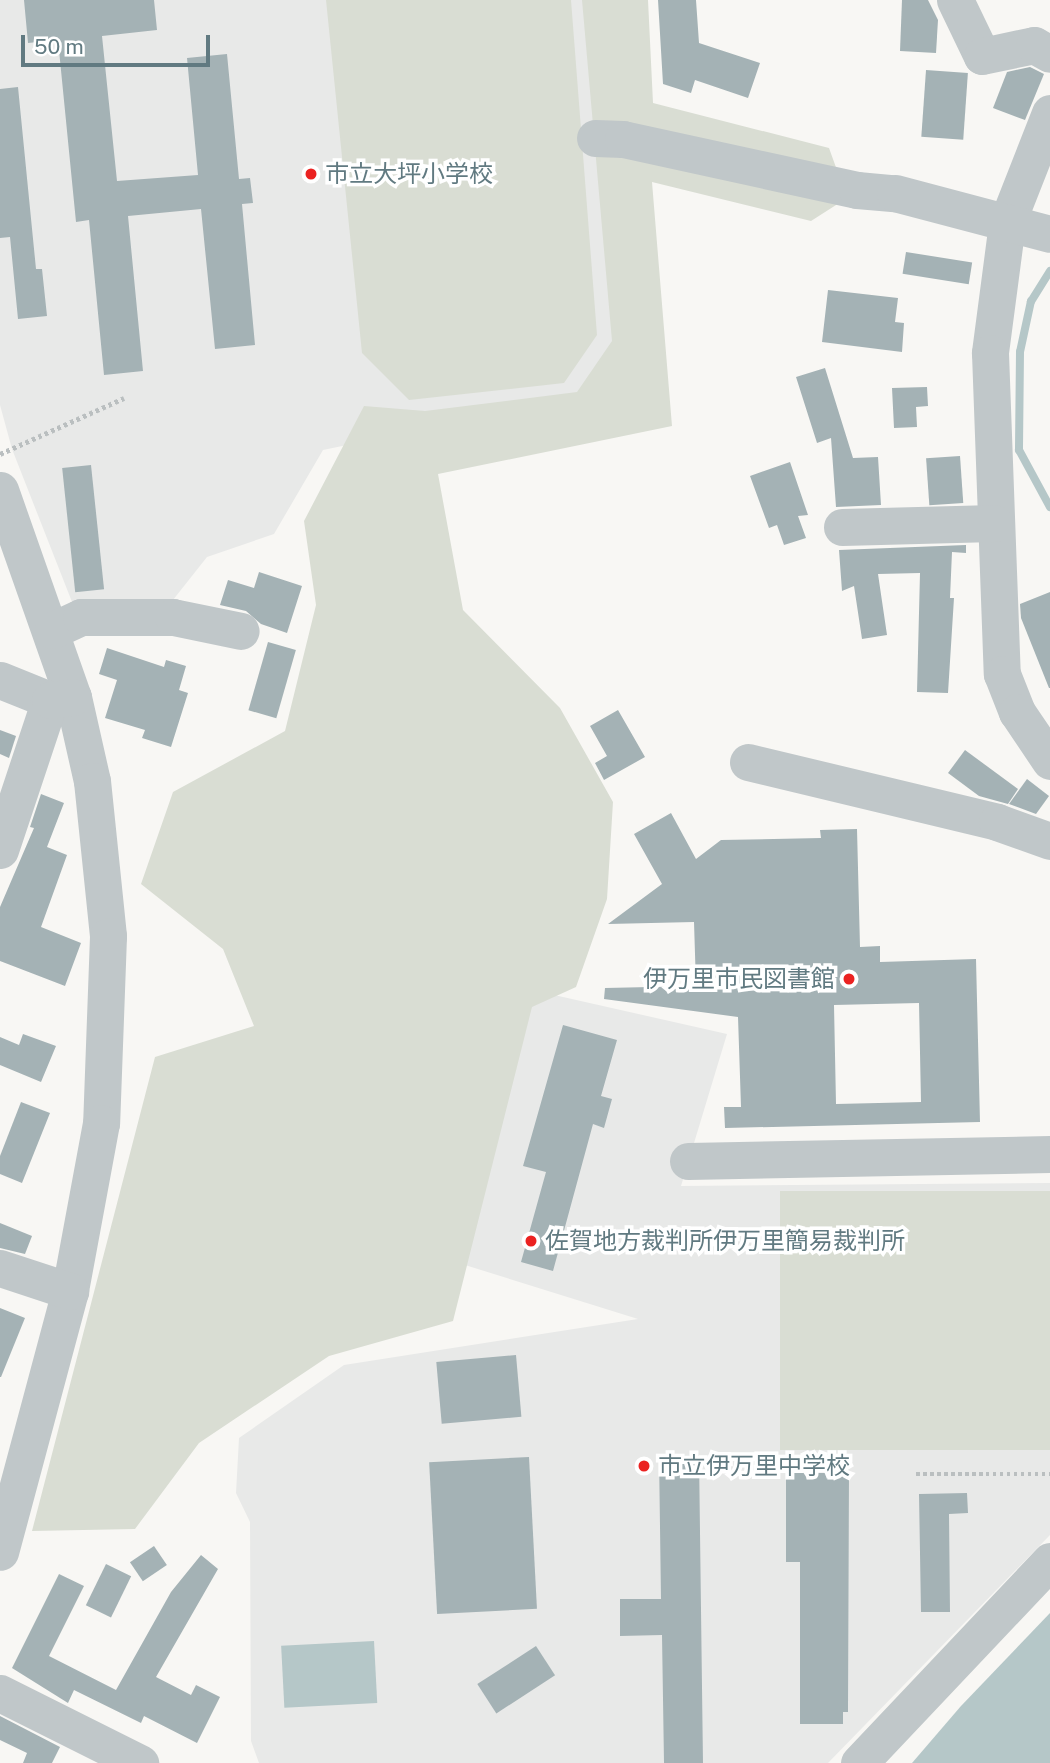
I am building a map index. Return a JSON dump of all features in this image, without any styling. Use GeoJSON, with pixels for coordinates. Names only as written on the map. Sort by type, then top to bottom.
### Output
{"type":"FeatureCollection","features":[{"type":"Feature","properties":{"kind":"street"},"geometry":{"type":"LineString","coordinates":[[955,0],[982,56],[1034,45],[1050,54]]}},
{"type":"Feature","properties":{"kind":"street"},"geometry":{"type":"LineString","coordinates":[[1050,113],[1028,229],[990,353],[993,523],[1002,674],[1017,712],[1050,761]]}},
{"type":"Feature","properties":{"kind":"street"},"geometry":{"type":"LineString","coordinates":[[594,138],[623,139],[857,190],[895,193],[1028,229]]}},
{"type":"Feature","properties":{"kind":"street"},"geometry":{"type":"LineString","coordinates":[[0,1552],[70,1291],[102,1123],[108,936],[92,781],[62,699],[53,630],[1,499]]}},
{"type":"Feature","properties":{"kind":"street"},"geometry":{"type":"LineString","coordinates":[[842,527],[993,523]]}},
{"type":"Feature","properties":{"kind":"street"},"geometry":{"type":"LineString","coordinates":[[53,630],[81,617],[173,617],[241,631]]}},
{"type":"Feature","properties":{"kind":"street"},"geometry":{"type":"LineString","coordinates":[[0,680],[62,699]]}},
{"type":"Feature","properties":{"kind":"street"},"geometry":{"type":"LineString","coordinates":[[0,850],[62,699]]}},
{"type":"Feature","properties":{"kind":"street"},"geometry":{"type":"LineString","coordinates":[[748,762],[997,822],[1050,841]]}},
{"type":"Feature","properties":{"kind":"street"},"geometry":{"type":"LineString","coordinates":[[688,1161],[1050,1154]]}},
{"type":"Feature","properties":{"kind":"street"},"geometry":{"type":"LineString","coordinates":[[0,1268],[70,1291]]}},
{"type":"Feature","properties":{"kind":"street"},"geometry":{"type":"LineString","coordinates":[[859,1763],[1050,1561]]}},
{"type":"Feature","properties":{"kind":"street"},"geometry":{"type":"LineString","coordinates":[[0,1693],[80,1729],[140,1763]]}},
{"type":"Feature","properties":{"kind":"path"},"geometry":{"type":"LineString","coordinates":[[0,454],[124,398]]}},
{"type":"Feature","properties":{"kind":"path"},"geometry":{"type":"LineString","coordinates":[[916,1474],[1050,1475]]}},
{"type":"Feature","properties":{"kind":"shaded area","name":"市立大坪小学校"},"geometry":{"type":"Polygon","coordinates":[[[0,0],[608,0],[635,349],[603,392],[323,450],[274,534],[207,557],[169,605],[74,607],[12,449],[0,405],[0,0]]]}},
{"type":"Feature","properties":{"kind":"shaded area"},"geometry":{"type":"Polygon","coordinates":[[[326,0],[571,0],[597,335],[564,383],[409,400],[362,353],[326,0]]]}},
{"type":"Feature","properties":{"kind":"shaded area"},"geometry":{"type":"Polygon","coordinates":[[[582,0],[648,0],[653,103],[829,148],[847,198],[811,221],[652,182],[672,426],[438,474],[463,610],[560,708],[613,802],[607,899],[576,987],[532,1007],[453,1321],[329,1356],[199,1443],[135,1529],[32,1531],[155,1057],[254,1026],[223,949],[141,884],[173,792],[285,731],[316,605],[304,521],[364,406],[425,411],[577,392],[612,341],[582,0]]]}},
{"type":"Feature","properties":{"kind":"shaded area","name":"市立伊万里中学校"},"geometry":{"type":"Polygon","coordinates":[[[532,990],[727,1034],[681,1186],[1050,1183],[1050,1535],[828,1763],[259,1763],[251,1741],[250,1522],[236,1493],[239,1438],[344,1365],[638,1319],[449,1260],[532,990]]]}},
{"type":"Feature","properties":{"kind":"shaded area"},"geometry":{"type":"Polygon","coordinates":[[[780,1191],[1050,1191],[1050,1450],[780,1450],[780,1191]]]}},
{"type":"Feature","properties":{"kind":"shaded area"},"geometry":{"type":"Polygon","coordinates":[[[1050,1613],[1050,1763],[912,1763],[961,1706],[1050,1613]]]}},
{"type":"Feature","properties":{"kind":"shaded area"},"geometry":{"type":"Polygon","coordinates":[[[374,1641],[377,1703],[284,1708],[281,1646],[374,1641]]]}},
{"type":"Feature","properties":{"kind":"building"},"geometry":{"type":"Polygon","coordinates":[[[24,0],[154,0],[157,30],[102,36],[117,181],[198,175],[187,58],[227,54],[239,179],[250,178],[253,203],[242,204],[255,345],[215,349],[201,209],[128,216],[143,371],[104,375],[89,220],[76,222],[58,40],[28,43],[24,0]]]}},
{"type":"Feature","properties":{"kind":"building"},"geometry":{"type":"Polygon","coordinates":[[[658,0],[696,0],[699,43],[760,63],[748,98],[695,80],[691,93],[663,84],[658,0]]]}},
{"type":"Feature","properties":{"kind":"building"},"geometry":{"type":"Polygon","coordinates":[[[902,0],[928,0],[938,20],[936,53],[900,51],[902,0]]]}},
{"type":"Feature","properties":{"kind":"building"},"geometry":{"type":"Polygon","coordinates":[[[1030,67],[1044,74],[1025,120],[993,108],[1007,72],[1030,67]]]}},
{"type":"Feature","properties":{"kind":"building"},"geometry":{"type":"Polygon","coordinates":[[[926,70],[968,73],[963,140],[921,137],[926,70]]]}},
{"type":"Feature","properties":{"kind":"building"},"geometry":{"type":"Polygon","coordinates":[[[18,87],[36,269],[42,269],[47,316],[18,319],[10,237],[0,238],[0,89],[18,87]]]}},
{"type":"Feature","properties":{"kind":"building"},"geometry":{"type":"Polygon","coordinates":[[[906,252],[972,262],[969,284],[903,274],[906,252]]]}},
{"type":"Feature","properties":{"kind":"building"},"geometry":{"type":"Polygon","coordinates":[[[828,290],[898,298],[895,322],[904,323],[902,352],[822,342],[828,290]]]}},
{"type":"Feature","properties":{"kind":"building"},"geometry":{"type":"Polygon","coordinates":[[[825,368],[853,458],[878,457],[881,505],[836,507],[831,438],[817,443],[796,377],[825,368]]]}},
{"type":"Feature","properties":{"kind":"building"},"geometry":{"type":"Polygon","coordinates":[[[927,387],[928,406],[916,407],[917,427],[894,428],[892,388],[927,387]]]}},
{"type":"Feature","properties":{"kind":"building"},"geometry":{"type":"Polygon","coordinates":[[[960,456],[963,503],[929,505],[926,458],[960,456]]]}},
{"type":"Feature","properties":{"kind":"building"},"geometry":{"type":"Polygon","coordinates":[[[790,462],[808,515],[798,516],[806,538],[784,545],[777,525],[769,528],[750,476],[790,462]]]}},
{"type":"Feature","properties":{"kind":"building"},"geometry":{"type":"Polygon","coordinates":[[[91,465],[104,589],[75,592],[62,468],[91,465]]]}},
{"type":"Feature","properties":{"kind":"building"},"geometry":{"type":"Polygon","coordinates":[[[966,545],[966,553],[952,552],[950,598],[954,598],[948,693],[917,692],[920,573],[878,574],[887,635],[862,639],[854,586],[842,591],[839,550],[966,545]]]}},
{"type":"Feature","properties":{"kind":"building"},"geometry":{"type":"Polygon","coordinates":[[[259,572],[302,586],[287,633],[261,624],[246,611],[220,605],[228,580],[254,588],[259,572]]]}},
{"type":"Feature","properties":{"kind":"building"},"geometry":{"type":"Polygon","coordinates":[[[1050,592],[1049,688],[1021,618],[1020,604],[1050,592]]]}},
{"type":"Feature","properties":{"kind":"building"},"geometry":{"type":"Polygon","coordinates":[[[268,642],[296,650],[276,718],[248,710],[268,642]]]}},
{"type":"Feature","properties":{"kind":"building"},"geometry":{"type":"Polygon","coordinates":[[[107,648],[164,667],[166,660],[186,666],[179,690],[188,693],[171,747],[142,738],[145,730],[105,718],[117,680],[99,674],[107,648]]]}},
{"type":"Feature","properties":{"kind":"building"},"geometry":{"type":"Polygon","coordinates":[[[618,710],[645,757],[604,780],[595,763],[607,756],[590,726],[618,710]]]}},
{"type":"Feature","properties":{"kind":"building"},"geometry":{"type":"Polygon","coordinates":[[[0,730],[16,736],[9,758],[0,754],[0,730]]]}},
{"type":"Feature","properties":{"kind":"building"},"geometry":{"type":"Polygon","coordinates":[[[965,750],[1018,789],[1008,804],[979,796],[948,773],[965,750]]]}},
{"type":"Feature","properties":{"kind":"building"},"geometry":{"type":"Polygon","coordinates":[[[1027,779],[1049,796],[1036,814],[1009,804],[1027,779]]]}},
{"type":"Feature","properties":{"kind":"building"},"geometry":{"type":"Polygon","coordinates":[[[41,794],[64,803],[47,847],[67,855],[41,927],[81,943],[65,986],[0,961],[0,907],[34,828],[30,827],[41,794]]]}},
{"type":"Feature","properties":{"kind":"building"},"geometry":{"type":"Polygon","coordinates":[[[671,813],[696,859],[721,840],[821,838],[820,830],[857,829],[860,947],[880,946],[880,962],[976,959],[980,1122],[725,1128],[724,1107],[741,1107],[738,1017],[604,999],[605,988],[696,986],[694,922],[608,924],[662,884],[634,834],[671,813]],[[919,1003],[834,1005],[836,1104],[921,1102],[919,1003]]]}},
{"type":"Feature","properties":{"kind":"building"},"geometry":{"type":"Polygon","coordinates":[[[563,1025],[617,1040],[601,1096],[612,1099],[604,1128],[593,1124],[553,1271],[521,1262],[546,1172],[523,1166],[563,1025]]]}},
{"type":"Feature","properties":{"kind":"building"},"geometry":{"type":"Polygon","coordinates":[[[23,1034],[56,1046],[41,1082],[0,1065],[0,1037],[19,1045],[23,1034]]]}},
{"type":"Feature","properties":{"kind":"building"},"geometry":{"type":"Polygon","coordinates":[[[21,1102],[50,1113],[22,1183],[0,1174],[0,1156],[21,1102]]]}},
{"type":"Feature","properties":{"kind":"building"},"geometry":{"type":"Polygon","coordinates":[[[0,1223],[32,1236],[25,1254],[0,1248],[0,1223]]]}},
{"type":"Feature","properties":{"kind":"building"},"geometry":{"type":"Polygon","coordinates":[[[0,1308],[25,1318],[1,1377],[0,1377],[0,1308]]]}},
{"type":"Feature","properties":{"kind":"building"},"geometry":{"type":"Polygon","coordinates":[[[516,1355],[521,1417],[442,1424],[436,1362],[516,1355]]]}},
{"type":"Feature","properties":{"kind":"building"},"geometry":{"type":"Polygon","coordinates":[[[659,1455],[699,1455],[703,1763],[664,1763],[662,1635],[620,1636],[620,1599],[661,1599],[659,1455]]]}},
{"type":"Feature","properties":{"kind":"building"},"geometry":{"type":"Polygon","coordinates":[[[529,1457],[537,1609],[437,1614],[429,1462],[529,1457]]]}},
{"type":"Feature","properties":{"kind":"building"},"geometry":{"type":"Polygon","coordinates":[[[786,1473],[849,1473],[848,1712],[843,1712],[843,1724],[800,1724],[800,1562],[786,1562],[786,1473]]]}},
{"type":"Feature","properties":{"kind":"building"},"geometry":{"type":"Polygon","coordinates":[[[967,1493],[968,1513],[949,1514],[950,1612],[921,1612],[919,1494],[967,1493]]]}},
{"type":"Feature","properties":{"kind":"building"},"geometry":{"type":"Polygon","coordinates":[[[154,1546],[167,1565],[143,1581],[130,1562],[154,1546]]]}},
{"type":"Feature","properties":{"kind":"building"},"geometry":{"type":"Polygon","coordinates":[[[201,1555],[218,1569],[156,1677],[191,1695],[196,1685],[220,1697],[197,1743],[144,1716],[141,1723],[74,1690],[68,1703],[12,1668],[59,1574],[84,1586],[49,1656],[116,1690],[171,1592],[201,1555]]]}},
{"type":"Feature","properties":{"kind":"building"},"geometry":{"type":"Polygon","coordinates":[[[106,1564],[131,1576],[111,1618],[86,1605],[106,1564]]]}},
{"type":"Feature","properties":{"kind":"building"},"geometry":{"type":"Polygon","coordinates":[[[536,1646],[555,1675],[496,1713],[477,1684],[536,1646]]]}},
{"type":"Feature","properties":{"kind":"building"},"geometry":{"type":"Polygon","coordinates":[[[0,1716],[60,1747],[52,1763],[23,1763],[27,1753],[0,1740],[0,1716]]]}},
{"type":"Feature","properties":{"kind":"waterway"},"geometry":{"type":"LineString","coordinates":[[1050,271],[1031,301],[1020,352],[1019,450],[1050,507]]}},
{"type":"Feature","properties":{"kind":"place","name":"市立大坪小学校"},"geometry":{"type":"Point","coordinates":[311,174]}},
{"type":"Feature","properties":{"kind":"place","name":"伊万里市民図書館"},"geometry":{"type":"Point","coordinates":[849,979]}},
{"type":"Feature","properties":{"kind":"place","name":"佐賀地方裁判所伊万里簡易裁判所"},"geometry":{"type":"Point","coordinates":[531,1241]}},
{"type":"Feature","properties":{"kind":"place","name":"市立伊万里中学校"},"geometry":{"type":"Point","coordinates":[644,1466]}}]}
